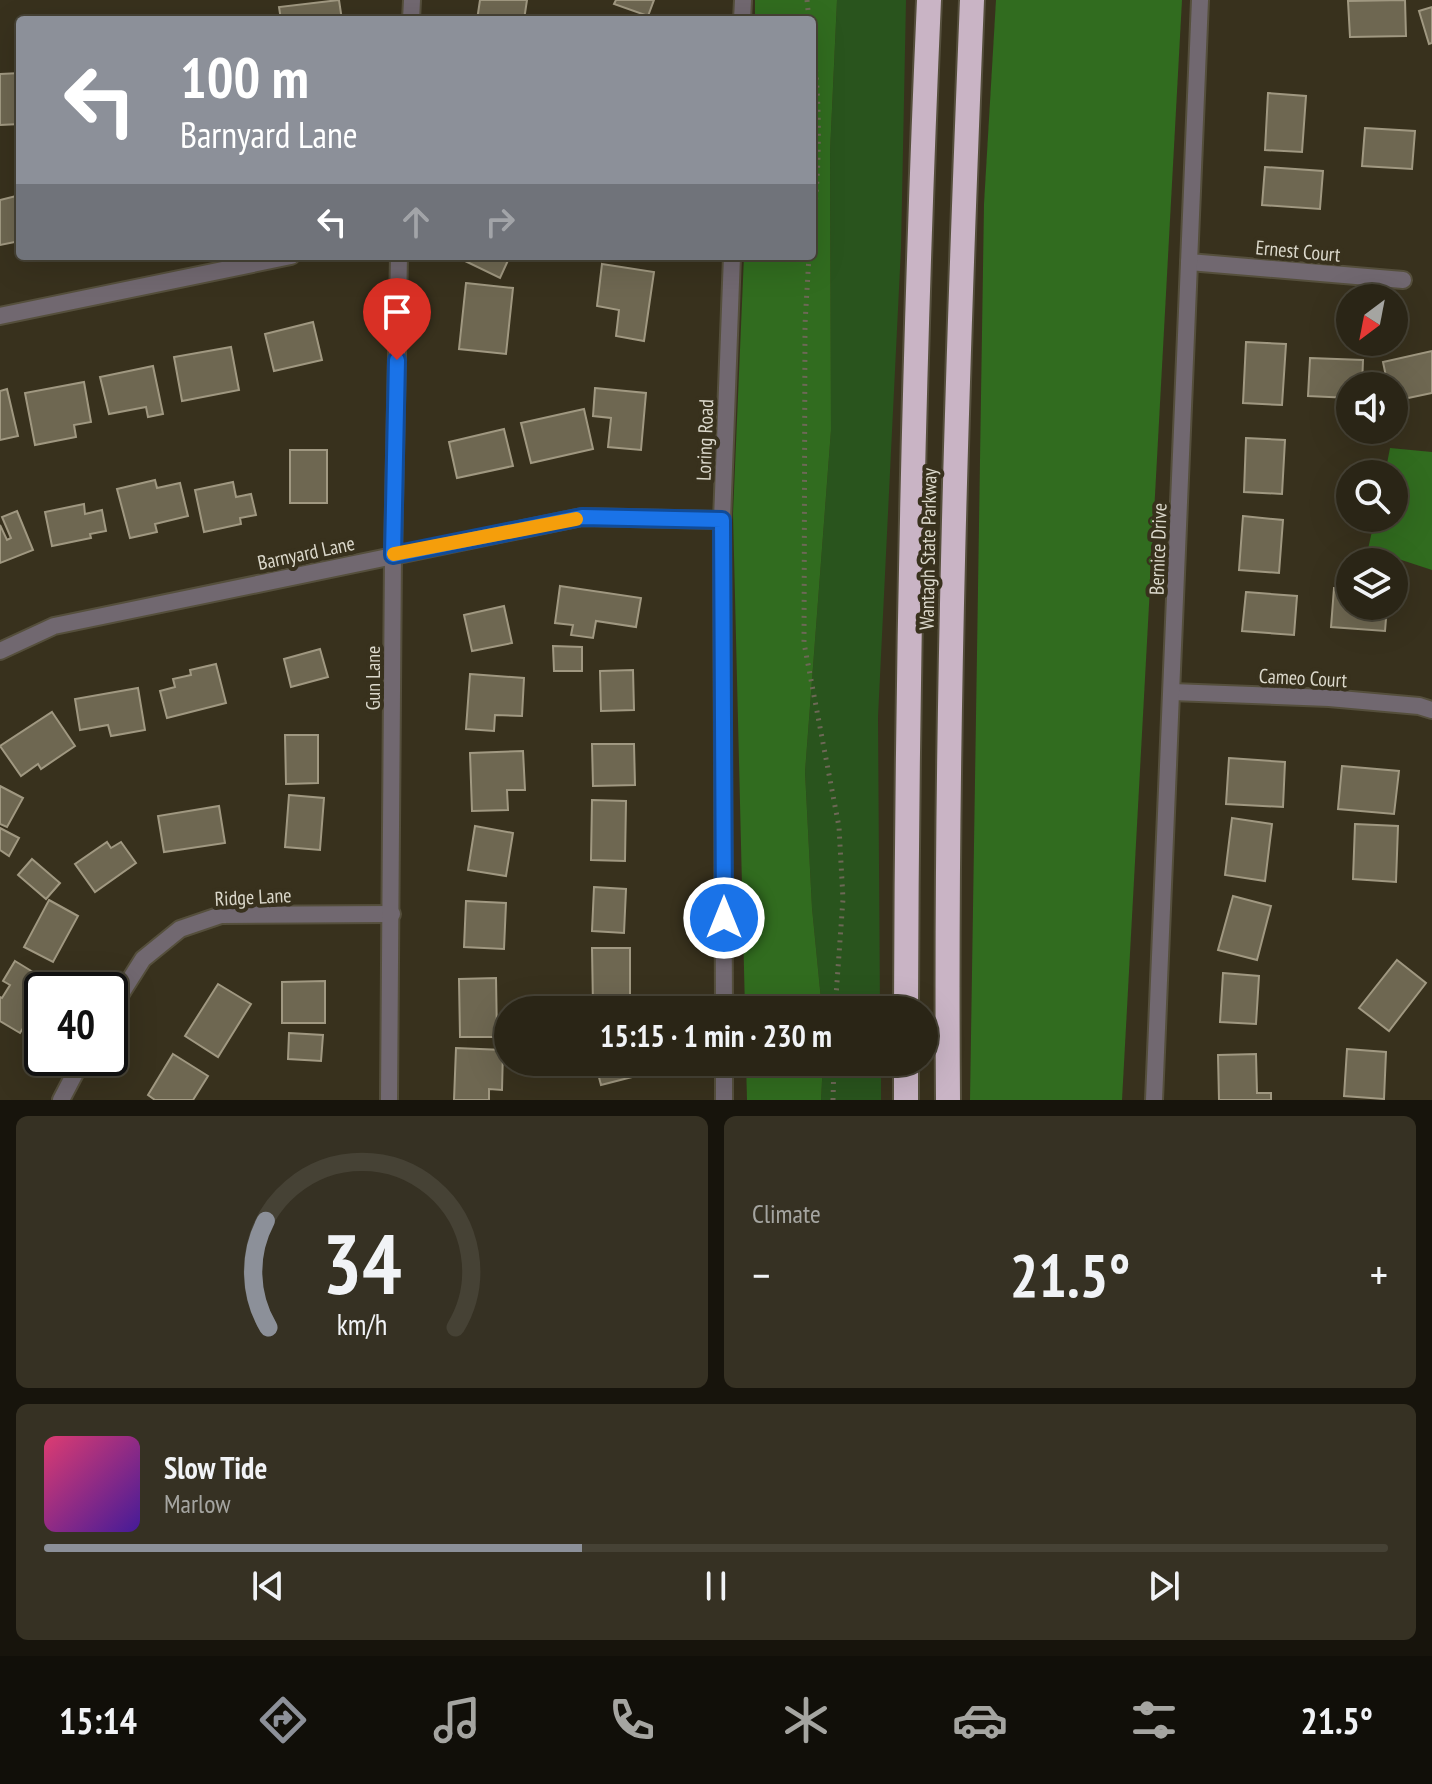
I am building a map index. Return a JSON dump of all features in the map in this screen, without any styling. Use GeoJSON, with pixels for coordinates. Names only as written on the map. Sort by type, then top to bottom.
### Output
{"type":"FeatureCollection","features":[{"type":"Feature","properties":{"kind":"highway","name":"Wantagh State Parkway"},"geometry":{"type":"LineString","coordinates":[[906,996],[908,665],[918,243],[929,0]]}},
{"type":"Feature","properties":{"kind":"highway","name":"Wantagh State Parkway"},"geometry":{"type":"LineString","coordinates":[[948,1100],[950,604],[972,0]]}},
{"type":"Feature","properties":{"kind":"highway"},"geometry":{"type":"LineString","coordinates":[[906,1076],[906,1100]]}},
{"type":"Feature","properties":{"kind":"street","name":"Bernice Drive"},"geometry":{"type":"LineString","coordinates":[[1154,1100],[1200,0]]}},
{"type":"Feature","properties":{"kind":"street"},"geometry":{"type":"LineString","coordinates":[[0,316],[272,260]]}},
{"type":"Feature","properties":{"kind":"street","name":"Gun Lane"},"geometry":{"type":"LineString","coordinates":[[389,1100],[393,555],[399,260]]}},
{"type":"Feature","properties":{"kind":"street","name":"Loring Road"},"geometry":{"type":"LineString","coordinates":[[724,996],[722,520],[732,260]]}},
{"type":"Feature","properties":{"kind":"street","name":"Ernest Court"},"geometry":{"type":"LineString","coordinates":[[1189,262],[1403,280]]}},
{"type":"Feature","properties":{"kind":"street","name":"Barnyard Lane"},"geometry":{"type":"LineString","coordinates":[[0,651],[54,626],[582,517],[722,520]]}},
{"type":"Feature","properties":{"kind":"street","name":"Cameo Court"},"geometry":{"type":"LineString","coordinates":[[1172,692],[1329,698],[1419,706],[1432,710]]}},
{"type":"Feature","properties":{"kind":"street","name":"Ridge Lane"},"geometry":{"type":"LineString","coordinates":[[128,983],[143,959],[180,929],[221,915],[392,914]]}},
{"type":"Feature","properties":{"kind":"street"},"geometry":{"type":"LineString","coordinates":[[61,1100],[74,1076]]}},
{"type":"Feature","properties":{"kind":"street"},"geometry":{"type":"LineString","coordinates":[[724,1076],[724,1100]]}},
{"type":"Feature","properties":{"kind":"path"},"geometry":{"type":"LineString","coordinates":[[816,64],[820,174],[816,204]]}},
{"type":"Feature","properties":{"kind":"path"},"geometry":{"type":"LineString","coordinates":[[809,260],[805,324],[804,643],[839,827],[843,899],[836,996]]}},
{"type":"Feature","properties":{"kind":"path"},"geometry":{"type":"LineString","coordinates":[[833,1100],[834,1076]]}},
{"type":"Feature","properties":{"kind":"green space"},"geometry":{"type":"Polygon","coordinates":[[[755,0],[837,0],[830,152],[831,430],[805,772],[812,908],[821,996],[745,996],[733,514],[744,260],[816,260],[816,16],[755,16],[755,0]]]}},
{"type":"Feature","properties":{"kind":"green space"},"geometry":{"type":"Polygon","coordinates":[[[837,0],[906,0],[901,248],[878,717],[880,996],[821,996],[812,908],[805,772],[831,430],[830,152],[837,0]]]}},
{"type":"Feature","properties":{"kind":"green space"},"geometry":{"type":"Polygon","coordinates":[[[996,0],[1182,0],[1122,1100],[970,1100],[984,204],[996,0]]]}},
{"type":"Feature","properties":{"kind":"green space"},"geometry":{"type":"Polygon","coordinates":[[[1390,448],[1432,452],[1432,570],[1408,562],[1408,548],[1368,548],[1372,532],[1408,532],[1408,460],[1388,460],[1390,448]]]}},
{"type":"Feature","properties":{"kind":"green space"},"geometry":{"type":"Polygon","coordinates":[[[746,1076],[822,1076],[821,1100],[747,1100],[746,1076]]]}},
{"type":"Feature","properties":{"kind":"green space"},"geometry":{"type":"Polygon","coordinates":[[[822,1076],[881,1076],[881,1100],[821,1100],[822,1076]]]}},
{"type":"Feature","properties":{"kind":"building"},"geometry":{"type":"Polygon","coordinates":[[[339,0],[341,16],[280,16],[279,7],[339,0]]]}},
{"type":"Feature","properties":{"kind":"building"},"geometry":{"type":"Polygon","coordinates":[[[480,0],[527,0],[525,16],[478,16],[480,0]]]}},
{"type":"Feature","properties":{"kind":"building"},"geometry":{"type":"Polygon","coordinates":[[[616,0],[654,0],[648,16],[614,4],[616,0]]]}},
{"type":"Feature","properties":{"kind":"building"},"geometry":{"type":"Polygon","coordinates":[[[1405,0],[1406,36],[1350,37],[1348,1],[1405,0]]]}},
{"type":"Feature","properties":{"kind":"building"},"geometry":{"type":"Polygon","coordinates":[[[1432,7],[1432,43],[1429,44],[1419,11],[1432,7]]]}},
{"type":"Feature","properties":{"kind":"building"},"geometry":{"type":"Polygon","coordinates":[[[16,73],[16,124],[0,125],[0,74],[16,73]]]}},
{"type":"Feature","properties":{"kind":"building"},"geometry":{"type":"Polygon","coordinates":[[[1268,93],[1306,96],[1302,152],[1265,150],[1268,93]]]}},
{"type":"Feature","properties":{"kind":"building"},"geometry":{"type":"Polygon","coordinates":[[[1365,128],[1415,131],[1412,169],[1362,166],[1365,128]]]}},
{"type":"Feature","properties":{"kind":"building"},"geometry":{"type":"Polygon","coordinates":[[[1265,167],[1323,171],[1320,209],[1262,205],[1265,167]]]}},
{"type":"Feature","properties":{"kind":"building"},"geometry":{"type":"Polygon","coordinates":[[[16,196],[16,242],[0,245],[0,200],[16,196]]]}},
{"type":"Feature","properties":{"kind":"building"},"geometry":{"type":"Polygon","coordinates":[[[463,260],[508,260],[500,278],[463,260]]]}},
{"type":"Feature","properties":{"kind":"building"},"geometry":{"type":"Polygon","coordinates":[[[602,264],[654,272],[644,341],[616,336],[619,310],[597,306],[602,264]]]}},
{"type":"Feature","properties":{"kind":"building"},"geometry":{"type":"Polygon","coordinates":[[[466,283],[513,288],[506,354],[459,349],[466,283]]]}},
{"type":"Feature","properties":{"kind":"building"},"geometry":{"type":"Polygon","coordinates":[[[313,322],[322,360],[274,371],[265,334],[313,322]]]}},
{"type":"Feature","properties":{"kind":"building"},"geometry":{"type":"Polygon","coordinates":[[[1246,342],[1286,344],[1282,405],[1243,403],[1246,342]]]}},
{"type":"Feature","properties":{"kind":"building"},"geometry":{"type":"Polygon","coordinates":[[[231,347],[239,390],[182,401],[174,357],[231,347]]]}},
{"type":"Feature","properties":{"kind":"building"},"geometry":{"type":"Polygon","coordinates":[[[1432,351],[1432,393],[1408,398],[1408,372],[1385,372],[1383,362],[1432,351]]]}},
{"type":"Feature","properties":{"kind":"building"},"geometry":{"type":"Polygon","coordinates":[[[1310,358],[1363,360],[1363,372],[1336,372],[1336,397],[1308,396],[1310,358]]]}},
{"type":"Feature","properties":{"kind":"building"},"geometry":{"type":"Polygon","coordinates":[[[153,366],[163,414],[148,417],[146,407],[109,414],[100,377],[153,366]]]}},
{"type":"Feature","properties":{"kind":"building"},"geometry":{"type":"Polygon","coordinates":[[[84,382],[91,422],[74,425],[76,437],[35,445],[25,393],[84,382]]]}},
{"type":"Feature","properties":{"kind":"building"},"geometry":{"type":"Polygon","coordinates":[[[595,388],[646,393],[641,450],[608,447],[611,418],[593,416],[595,388]]]}},
{"type":"Feature","properties":{"kind":"building"},"geometry":{"type":"Polygon","coordinates":[[[7,389],[18,436],[0,440],[0,391],[7,389]]]}},
{"type":"Feature","properties":{"kind":"building"},"geometry":{"type":"Polygon","coordinates":[[[584,409],[593,449],[531,463],[521,423],[584,409]]]}},
{"type":"Feature","properties":{"kind":"building"},"geometry":{"type":"Polygon","coordinates":[[[504,429],[513,466],[457,478],[449,442],[504,429]]]}},
{"type":"Feature","properties":{"kind":"building"},"geometry":{"type":"Polygon","coordinates":[[[1246,438],[1285,440],[1282,494],[1244,492],[1246,438]]]}},
{"type":"Feature","properties":{"kind":"building"},"geometry":{"type":"Polygon","coordinates":[[[290,450],[327,450],[327,503],[290,503],[290,450]]]}},
{"type":"Feature","properties":{"kind":"building"},"geometry":{"type":"Polygon","coordinates":[[[155,480],[157,488],[180,483],[188,516],[155,524],[157,532],[130,538],[117,489],[155,480]]]}},
{"type":"Feature","properties":{"kind":"building"},"geometry":{"type":"Polygon","coordinates":[[[233,482],[236,497],[251,494],[256,515],[240,518],[241,524],[204,532],[195,490],[233,482]]]}},
{"type":"Feature","properties":{"kind":"building"},"geometry":{"type":"Polygon","coordinates":[[[84,504],[85,514],[102,510],[106,531],[90,534],[91,538],[52,546],[45,512],[84,504]]]}},
{"type":"Feature","properties":{"kind":"building"},"geometry":{"type":"Polygon","coordinates":[[[17,511],[33,550],[0,563],[0,525],[7,540],[11,538],[2,517],[17,511]]]}},
{"type":"Feature","properties":{"kind":"building"},"geometry":{"type":"Polygon","coordinates":[[[1243,516],[1283,520],[1279,573],[1239,570],[1243,516]]]}},
{"type":"Feature","properties":{"kind":"building"},"geometry":{"type":"Polygon","coordinates":[[[560,586],[641,598],[636,627],[596,621],[593,638],[571,635],[573,625],[555,623],[560,586]]]}},
{"type":"Feature","properties":{"kind":"building"},"geometry":{"type":"Polygon","coordinates":[[[1334,588],[1336,620],[1386,620],[1385,631],[1331,627],[1334,588]]]}},
{"type":"Feature","properties":{"kind":"building"},"geometry":{"type":"Polygon","coordinates":[[[1246,592],[1297,596],[1294,635],[1242,631],[1246,592]]]}},
{"type":"Feature","properties":{"kind":"building"},"geometry":{"type":"Polygon","coordinates":[[[504,606],[512,643],[472,651],[464,615],[504,606]]]}},
{"type":"Feature","properties":{"kind":"building"},"geometry":{"type":"Polygon","coordinates":[[[553,646],[582,647],[582,671],[554,671],[553,646]]]}},
{"type":"Feature","properties":{"kind":"building"},"geometry":{"type":"Polygon","coordinates":[[[320,649],[328,677],[291,687],[284,659],[320,649]]]}},
{"type":"Feature","properties":{"kind":"building"},"geometry":{"type":"Polygon","coordinates":[[[216,664],[226,703],[167,718],[160,691],[175,687],[173,679],[191,675],[190,670],[216,664]]]}},
{"type":"Feature","properties":{"kind":"building"},"geometry":{"type":"Polygon","coordinates":[[[633,670],[634,710],[601,711],[600,671],[633,670]]]}},
{"type":"Feature","properties":{"kind":"building"},"geometry":{"type":"Polygon","coordinates":[[[470,674],[524,678],[522,716],[495,715],[494,731],[466,729],[470,674]]]}},
{"type":"Feature","properties":{"kind":"building"},"geometry":{"type":"Polygon","coordinates":[[[138,688],[145,730],[111,736],[108,725],[80,730],[75,699],[138,688]]]}},
{"type":"Feature","properties":{"kind":"building"},"geometry":{"type":"Polygon","coordinates":[[[52,712],[75,746],[41,769],[38,764],[21,776],[0,746],[52,712]]]}},
{"type":"Feature","properties":{"kind":"building"},"geometry":{"type":"Polygon","coordinates":[[[285,735],[318,735],[318,783],[286,784],[285,735]]]}},
{"type":"Feature","properties":{"kind":"building"},"geometry":{"type":"Polygon","coordinates":[[[592,744],[634,744],[635,785],[593,786],[592,744]]]}},
{"type":"Feature","properties":{"kind":"building"},"geometry":{"type":"Polygon","coordinates":[[[523,751],[525,790],[507,790],[508,810],[472,811],[470,753],[523,751]]]}},
{"type":"Feature","properties":{"kind":"building"},"geometry":{"type":"Polygon","coordinates":[[[1229,758],[1285,762],[1283,807],[1226,804],[1229,758]]]}},
{"type":"Feature","properties":{"kind":"building"},"geometry":{"type":"Polygon","coordinates":[[[1342,766],[1399,771],[1394,814],[1338,809],[1342,766]]]}},
{"type":"Feature","properties":{"kind":"building"},"geometry":{"type":"Polygon","coordinates":[[[0,786],[23,798],[7,827],[0,824],[0,786]]]}},
{"type":"Feature","properties":{"kind":"building"},"geometry":{"type":"Polygon","coordinates":[[[289,795],[324,798],[320,850],[285,847],[289,795]]]}},
{"type":"Feature","properties":{"kind":"building"},"geometry":{"type":"Polygon","coordinates":[[[592,800],[626,801],[625,861],[591,860],[592,800]]]}},
{"type":"Feature","properties":{"kind":"building"},"geometry":{"type":"Polygon","coordinates":[[[219,806],[225,843],[164,852],[158,816],[219,806]]]}},
{"type":"Feature","properties":{"kind":"building"},"geometry":{"type":"Polygon","coordinates":[[[1232,818],[1272,824],[1265,881],[1225,875],[1232,818]]]}},
{"type":"Feature","properties":{"kind":"building"},"geometry":{"type":"Polygon","coordinates":[[[1355,824],[1398,826],[1396,882],[1353,879],[1355,824]]]}},
{"type":"Feature","properties":{"kind":"building"},"geometry":{"type":"Polygon","coordinates":[[[475,826],[513,833],[506,876],[468,870],[475,826]]]}},
{"type":"Feature","properties":{"kind":"building"},"geometry":{"type":"Polygon","coordinates":[[[0,828],[19,838],[9,856],[0,850],[0,828]]]}},
{"type":"Feature","properties":{"kind":"building"},"geometry":{"type":"Polygon","coordinates":[[[107,842],[111,848],[121,842],[136,863],[95,892],[75,864],[107,842]]]}},
{"type":"Feature","properties":{"kind":"building"},"geometry":{"type":"Polygon","coordinates":[[[32,859],[60,883],[46,899],[18,875],[32,859]]]}},
{"type":"Feature","properties":{"kind":"building"},"geometry":{"type":"Polygon","coordinates":[[[594,887],[626,889],[624,933],[592,931],[594,887]]]}},
{"type":"Feature","properties":{"kind":"building"},"geometry":{"type":"Polygon","coordinates":[[[1233,896],[1271,906],[1257,960],[1218,950],[1233,896]]]}},
{"type":"Feature","properties":{"kind":"building"},"geometry":{"type":"Polygon","coordinates":[[[49,900],[78,916],[53,962],[24,947],[49,900]]]}},
{"type":"Feature","properties":{"kind":"building"},"geometry":{"type":"Polygon","coordinates":[[[466,901],[506,903],[504,949],[464,947],[466,901]]]}},
{"type":"Feature","properties":{"kind":"building"},"geometry":{"type":"Polygon","coordinates":[[[592,948],[630,948],[630,996],[593,996],[592,948]]]}},
{"type":"Feature","properties":{"kind":"building"},"geometry":{"type":"Polygon","coordinates":[[[1397,960],[1426,983],[1389,1031],[1359,1008],[1397,960]]]}},
{"type":"Feature","properties":{"kind":"building"},"geometry":{"type":"Polygon","coordinates":[[[15,961],[33,972],[24,972],[24,1027],[20,1033],[0,1021],[0,997],[10,985],[3,981],[15,961]]]}},
{"type":"Feature","properties":{"kind":"building"},"geometry":{"type":"Polygon","coordinates":[[[1223,973],[1259,976],[1256,1024],[1220,1022],[1223,973]]]}},
{"type":"Feature","properties":{"kind":"building"},"geometry":{"type":"Polygon","coordinates":[[[496,978],[494,1037],[460,1037],[459,979],[496,978]]]}},
{"type":"Feature","properties":{"kind":"building"},"geometry":{"type":"Polygon","coordinates":[[[325,981],[325,1023],[282,1023],[282,982],[325,981]]]}},
{"type":"Feature","properties":{"kind":"building"},"geometry":{"type":"Polygon","coordinates":[[[218,984],[251,1004],[218,1057],[185,1036],[218,984]]]}},
{"type":"Feature","properties":{"kind":"building"},"geometry":{"type":"Polygon","coordinates":[[[289,1033],[323,1035],[321,1061],[288,1059],[289,1033]]]}},
{"type":"Feature","properties":{"kind":"building"},"geometry":{"type":"Polygon","coordinates":[[[456,1048],[494,1050],[494,1076],[502,1076],[502,1090],[489,1089],[489,1100],[454,1100],[456,1048]]]}},
{"type":"Feature","properties":{"kind":"building"},"geometry":{"type":"Polygon","coordinates":[[[1347,1049],[1386,1052],[1384,1099],[1344,1096],[1347,1049]]]}},
{"type":"Feature","properties":{"kind":"building"},"geometry":{"type":"Polygon","coordinates":[[[173,1054],[208,1076],[193,1100],[155,1100],[148,1095],[173,1054]]]}},
{"type":"Feature","properties":{"kind":"building"},"geometry":{"type":"Polygon","coordinates":[[[1256,1054],[1257,1093],[1271,1093],[1271,1100],[1219,1100],[1218,1055],[1256,1054]]]}},
{"type":"Feature","properties":{"kind":"building"},"geometry":{"type":"Polygon","coordinates":[[[599,1076],[636,1076],[601,1085],[599,1076]]]}},
{"type":"Feature","properties":{"kind":"slow traffic"},"geometry":{"type":"LineString","coordinates":[[394,554],[576,519]]}},
{"type":"Feature","properties":{"kind":"route"},"geometry":{"type":"LineString","coordinates":[[397,360],[393,555],[582,517],[722,520],[724,918]]}}]}
